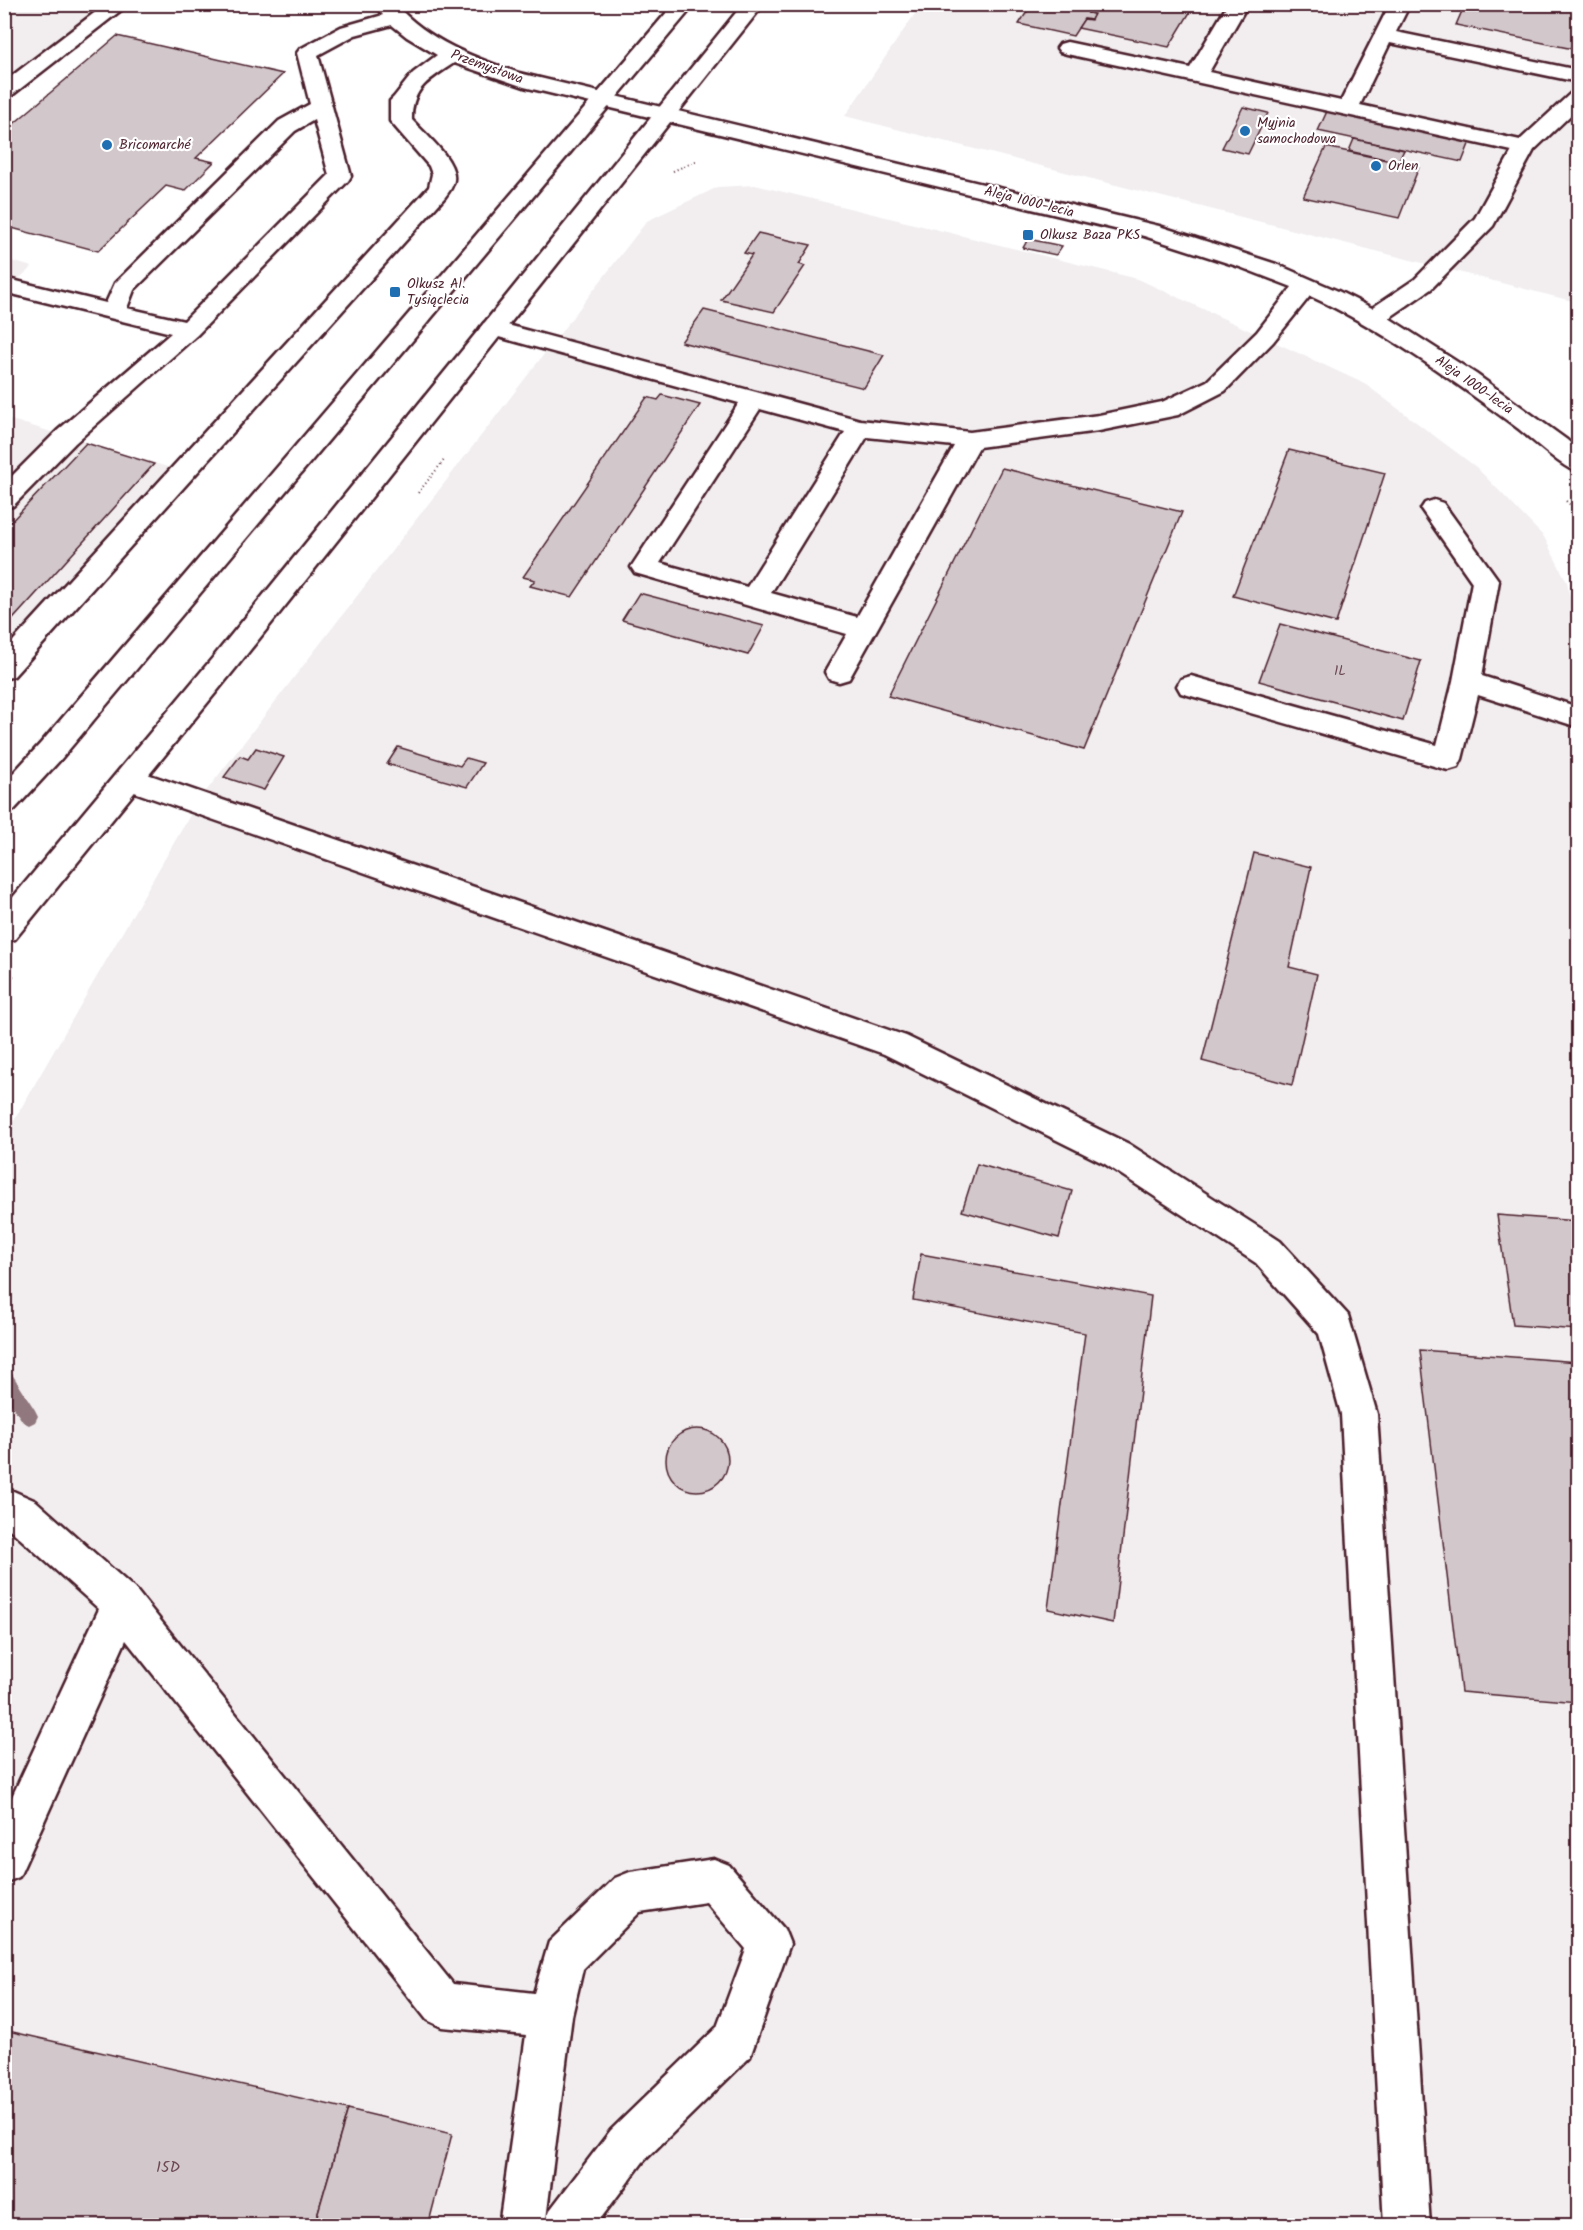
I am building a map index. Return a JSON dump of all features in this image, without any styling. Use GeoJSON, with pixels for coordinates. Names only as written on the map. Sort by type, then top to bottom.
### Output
{"type":"FeatureCollection","features":[{"type":"Feature","properties":{"kind":"main road"},"geometry":{"type":"LineString","coordinates":[[4,92],[119,4]]}},
{"type":"Feature","properties":{"kind":"main road"},"geometry":{"type":"LineString","coordinates":[[4,802],[58,742],[685,4]]}},
{"type":"Feature","properties":{"kind":"main road"},"geometry":{"type":"LineString","coordinates":[[4,930],[130,778],[754,4]]}},
{"type":"Feature","properties":{"kind":"main road"},"geometry":{"type":"LineString","coordinates":[[1197,75],[1238,4]]}},
{"type":"Feature","properties":{"kind":"main road"},"geometry":{"type":"LineString","coordinates":[[1348,108],[1400,4]]}},
{"type":"Feature","properties":{"kind":"main road"},"geometry":{"type":"LineString","coordinates":[[4,500],[66,437],[189,330],[340,176],[308,53],[389,11]]}},
{"type":"Feature","properties":{"kind":"main road","name":"Przemysłowa"},"geometry":{"type":"LineString","coordinates":[[389,11],[450,56],[531,83],[604,100]]}},
{"type":"Feature","properties":{"kind":"main road"},"geometry":{"type":"LineString","coordinates":[[1384,36],[1578,76]]}},
{"type":"Feature","properties":{"kind":"main road"},"geometry":{"type":"LineString","coordinates":[[1067,48],[1525,147]]}},
{"type":"Feature","properties":{"kind":"main road"},"geometry":{"type":"LineString","coordinates":[[4,669],[430,201],[443,183],[443,172],[435,157],[401,121],[400,101],[420,77],[450,56]]}},
{"type":"Feature","properties":{"kind":"main road"},"geometry":{"type":"LineString","coordinates":[[1372,319],[1423,284],[1485,221],[1525,147],[1578,97]]}},
{"type":"Feature","properties":{"kind":"main road","name":"Aleja 1000-lecia"},"geometry":{"type":"LineString","coordinates":[[604,100],[1151,231],[1229,254],[1306,285],[1372,319],[1437,358],[1504,405],[1577,462]]}},
{"type":"Feature","properties":{"kind":"main road"},"geometry":{"type":"LineString","coordinates":[[114,312],[123,288],[172,239],[287,126],[321,107]]}},
{"type":"Feature","properties":{"kind":"main road"},"geometry":{"type":"LineString","coordinates":[[4,285],[189,330]]}},
{"type":"Feature","properties":{"kind":"main road"},"geometry":{"type":"LineString","coordinates":[[492,328],[860,428],[970,440],[1099,423],[1169,409],[1216,386],[1265,337],[1306,285]]}},
{"type":"Feature","properties":{"kind":"main road"},"geometry":{"type":"LineString","coordinates":[[754,399],[644,567],[864,629]]}},
{"type":"Feature","properties":{"kind":"main road"},"geometry":{"type":"LineString","coordinates":[[754,598],[860,428]]}},
{"type":"Feature","properties":{"kind":"main road"},"geometry":{"type":"LineString","coordinates":[[840,672],[970,440]]}},
{"type":"Feature","properties":{"kind":"main road"},"geometry":{"type":"LineString","coordinates":[[1191,686],[1448,759],[1467,681],[1486,581],[1434,509]]}},
{"type":"Feature","properties":{"kind":"main road"},"geometry":{"type":"LineString","coordinates":[[1467,681],[1578,717]]}},
{"type":"Feature","properties":{"kind":"main road"},"geometry":{"type":"LineString","coordinates":[[130,778],[895,1045],[1117,1154],[1268,1252],[1335,1326],[1359,1414],[1407,2226]]}},
{"type":"Feature","properties":{"kind":"main road"},"geometry":{"type":"LineString","coordinates":[[4,1505],[23,1514],[122,1604],[442,2006],[550,2016]]}},
{"type":"Feature","properties":{"kind":"main road"},"geometry":{"type":"LineString","coordinates":[[4,1862],[122,1604]]}},
{"type":"Feature","properties":{"kind":"main road"},"geometry":{"type":"LineString","coordinates":[[522,2226],[550,2016],[564,1957],[630,1893],[714,1880],[770,1944],[734,2041],[627,2146],[566,2226]]}},
{"type":"Feature","properties":{"kind":"shaded area"},"geometry":{"type":"Polygon","coordinates":[[[5,5],[131,5],[5,101],[5,5]]]}},
{"type":"Feature","properties":{"kind":"shaded area"},"geometry":{"type":"Polygon","coordinates":[[[921,5],[1578,5],[1578,292],[1576,302],[845,116],[921,5]]]}},
{"type":"Feature","properties":{"kind":"shaded area"},"geometry":{"type":"Polygon","coordinates":[[[755,185],[1138,279],[1365,384],[1476,467],[1544,537],[1567,582],[1578,637],[1578,2225],[5,2226],[5,1136],[197,803],[647,221],[718,187],[755,185]]]}},
{"type":"Feature","properties":{"kind":"shaded area"},"geometry":{"type":"Polygon","coordinates":[[[5,259],[32,267],[5,291],[5,259]]]}},
{"type":"Feature","properties":{"kind":"shaded area"},"geometry":{"type":"Polygon","coordinates":[[[5,418],[171,468],[5,650],[5,418]]]}},
{"type":"Feature","properties":{"kind":"building"},"geometry":{"type":"Polygon","coordinates":[[[76,4],[114,4],[105,12],[76,4]]]}},
{"type":"Feature","properties":{"kind":"building"},"geometry":{"type":"Polygon","coordinates":[[[1032,4],[1090,4],[1094,5],[1088,13],[1094,14],[1091,20],[1084,19],[1073,36],[1019,24],[1032,4]]]}},
{"type":"Feature","properties":{"kind":"building"},"geometry":{"type":"Polygon","coordinates":[[[1090,4],[1195,4],[1169,47],[1078,28],[1084,19],[1091,20],[1094,14],[1088,13],[1094,5],[1090,4]]]}},
{"type":"Feature","properties":{"kind":"building"},"geometry":{"type":"Polygon","coordinates":[[[1465,4],[1578,4],[1578,50],[1456,25],[1465,4]]]}},
{"type":"Feature","properties":{"kind":"building","name":"Bricomarché"},"geometry":{"type":"Polygon","coordinates":[[[117,36],[283,74],[196,158],[214,162],[185,191],[166,186],[98,251],[4,226],[4,132],[117,36]]]}},
{"type":"Feature","properties":{"kind":"building","name":"Myjnia samochodowa"},"geometry":{"type":"Polygon","coordinates":[[[1243,107],[1268,113],[1248,154],[1222,148],[1243,107]]]}},
{"type":"Feature","properties":{"kind":"building"},"geometry":{"type":"Polygon","coordinates":[[[1328,109],[1471,139],[1462,162],[1318,131],[1328,109]]]}},
{"type":"Feature","properties":{"kind":"building"},"geometry":{"type":"Polygon","coordinates":[[[1354,139],[1404,150],[1398,162],[1349,151],[1354,139]]]}},
{"type":"Feature","properties":{"kind":"building"},"geometry":{"type":"Polygon","coordinates":[[[1326,147],[1419,167],[1399,218],[1303,197],[1326,147]]]}},
{"type":"Feature","properties":{"kind":"building"},"geometry":{"type":"Polygon","coordinates":[[[758,233],[811,245],[799,264],[805,266],[774,312],[721,300],[752,255],[744,253],[758,233]]]}},
{"type":"Feature","properties":{"kind":"building"},"geometry":{"type":"Polygon","coordinates":[[[1028,239],[1062,246],[1056,255],[1023,248],[1028,239]]]}},
{"type":"Feature","properties":{"kind":"building"},"geometry":{"type":"Polygon","coordinates":[[[704,310],[884,355],[864,388],[681,342],[704,310]]]}},
{"type":"Feature","properties":{"kind":"building"},"geometry":{"type":"Polygon","coordinates":[[[662,395],[700,405],[572,597],[530,586],[535,580],[523,577],[647,397],[658,400],[662,395]]]}},
{"type":"Feature","properties":{"kind":"building"},"geometry":{"type":"Polygon","coordinates":[[[86,443],[154,464],[4,629],[4,529],[86,443]]]}},
{"type":"Feature","properties":{"kind":"building"},"geometry":{"type":"Polygon","coordinates":[[[1289,450],[1385,473],[1336,623],[1233,596],[1289,450]]]}},
{"type":"Feature","properties":{"kind":"building"},"geometry":{"type":"Polygon","coordinates":[[[1002,468],[1182,512],[1084,750],[888,696],[1002,468]]]}},
{"type":"Feature","properties":{"kind":"building"},"geometry":{"type":"Polygon","coordinates":[[[639,593],[764,626],[748,655],[622,620],[639,593]]]}},
{"type":"Feature","properties":{"kind":"building"},"geometry":{"type":"Polygon","coordinates":[[[1280,624],[1421,661],[1403,721],[1259,681],[1280,624]]]}},
{"type":"Feature","properties":{"kind":"building"},"geometry":{"type":"Polygon","coordinates":[[[398,747],[460,766],[466,758],[483,763],[467,787],[387,764],[398,747]]]}},
{"type":"Feature","properties":{"kind":"building"},"geometry":{"type":"Polygon","coordinates":[[[256,748],[284,757],[264,790],[224,777],[240,756],[248,759],[256,748]]]}},
{"type":"Feature","properties":{"kind":"building"},"geometry":{"type":"Polygon","coordinates":[[[1254,853],[1311,867],[1289,967],[1317,974],[1292,1085],[1202,1061],[1254,853]]]}},
{"type":"Feature","properties":{"kind":"building"},"geometry":{"type":"Polygon","coordinates":[[[977,1164],[1072,1191],[1059,1238],[962,1211],[977,1164]]]}},
{"type":"Feature","properties":{"kind":"building"},"geometry":{"type":"Polygon","coordinates":[[[1497,1215],[1578,1221],[1578,1330],[1513,1325],[1497,1215]]]}},
{"type":"Feature","properties":{"kind":"building"},"geometry":{"type":"Polygon","coordinates":[[[921,1254],[1151,1296],[1113,1623],[1048,1609],[1085,1333],[913,1300],[921,1254]]]}},
{"type":"Feature","properties":{"kind":"building"},"geometry":{"type":"Polygon","coordinates":[[[1420,1350],[1578,1362],[1578,1702],[1461,1692],[1420,1350]]]}},
{"type":"Feature","properties":{"kind":"building"},"geometry":{"type":"Polygon","coordinates":[[[691,1429],[703,1429],[719,1438],[726,1448],[728,1460],[726,1472],[719,1482],[703,1491],[691,1491],[680,1486],[671,1477],[666,1466],[666,1454],[671,1443],[680,1434],[691,1429]]]}},
{"type":"Feature","properties":{"kind":"building"},"geometry":{"type":"Polygon","coordinates":[[[4,2030],[348,2109],[314,2226],[4,2226],[4,2030]]]}},
{"type":"Feature","properties":{"kind":"building"},"geometry":{"type":"Polygon","coordinates":[[[348,2109],[452,2134],[428,2226],[314,2226],[348,2109]]]}},
{"type":"Feature","properties":{"kind":"waterway"},"geometry":{"type":"LineString","coordinates":[[4,1377],[29,1416]]}},
{"type":"Feature","properties":{"kind":"place","name":"Myjnia samochodowa"},"geometry":{"type":"Point","coordinates":[1245,131]}},
{"type":"Feature","properties":{"kind":"place","name":"Bricomarché"},"geometry":{"type":"Point","coordinates":[107,145]}},
{"type":"Feature","properties":{"kind":"place","name":"Orlen"},"geometry":{"type":"Point","coordinates":[1376,166]}},
{"type":"Feature","properties":{"kind":"place","name":"Olkusz Baza PKS"},"geometry":{"type":"Point","coordinates":[1028,235]}},
{"type":"Feature","properties":{"kind":"place","name":"Olkusz Al. Tysiąclecia"},"geometry":{"type":"Point","coordinates":[395,292]}}]}
